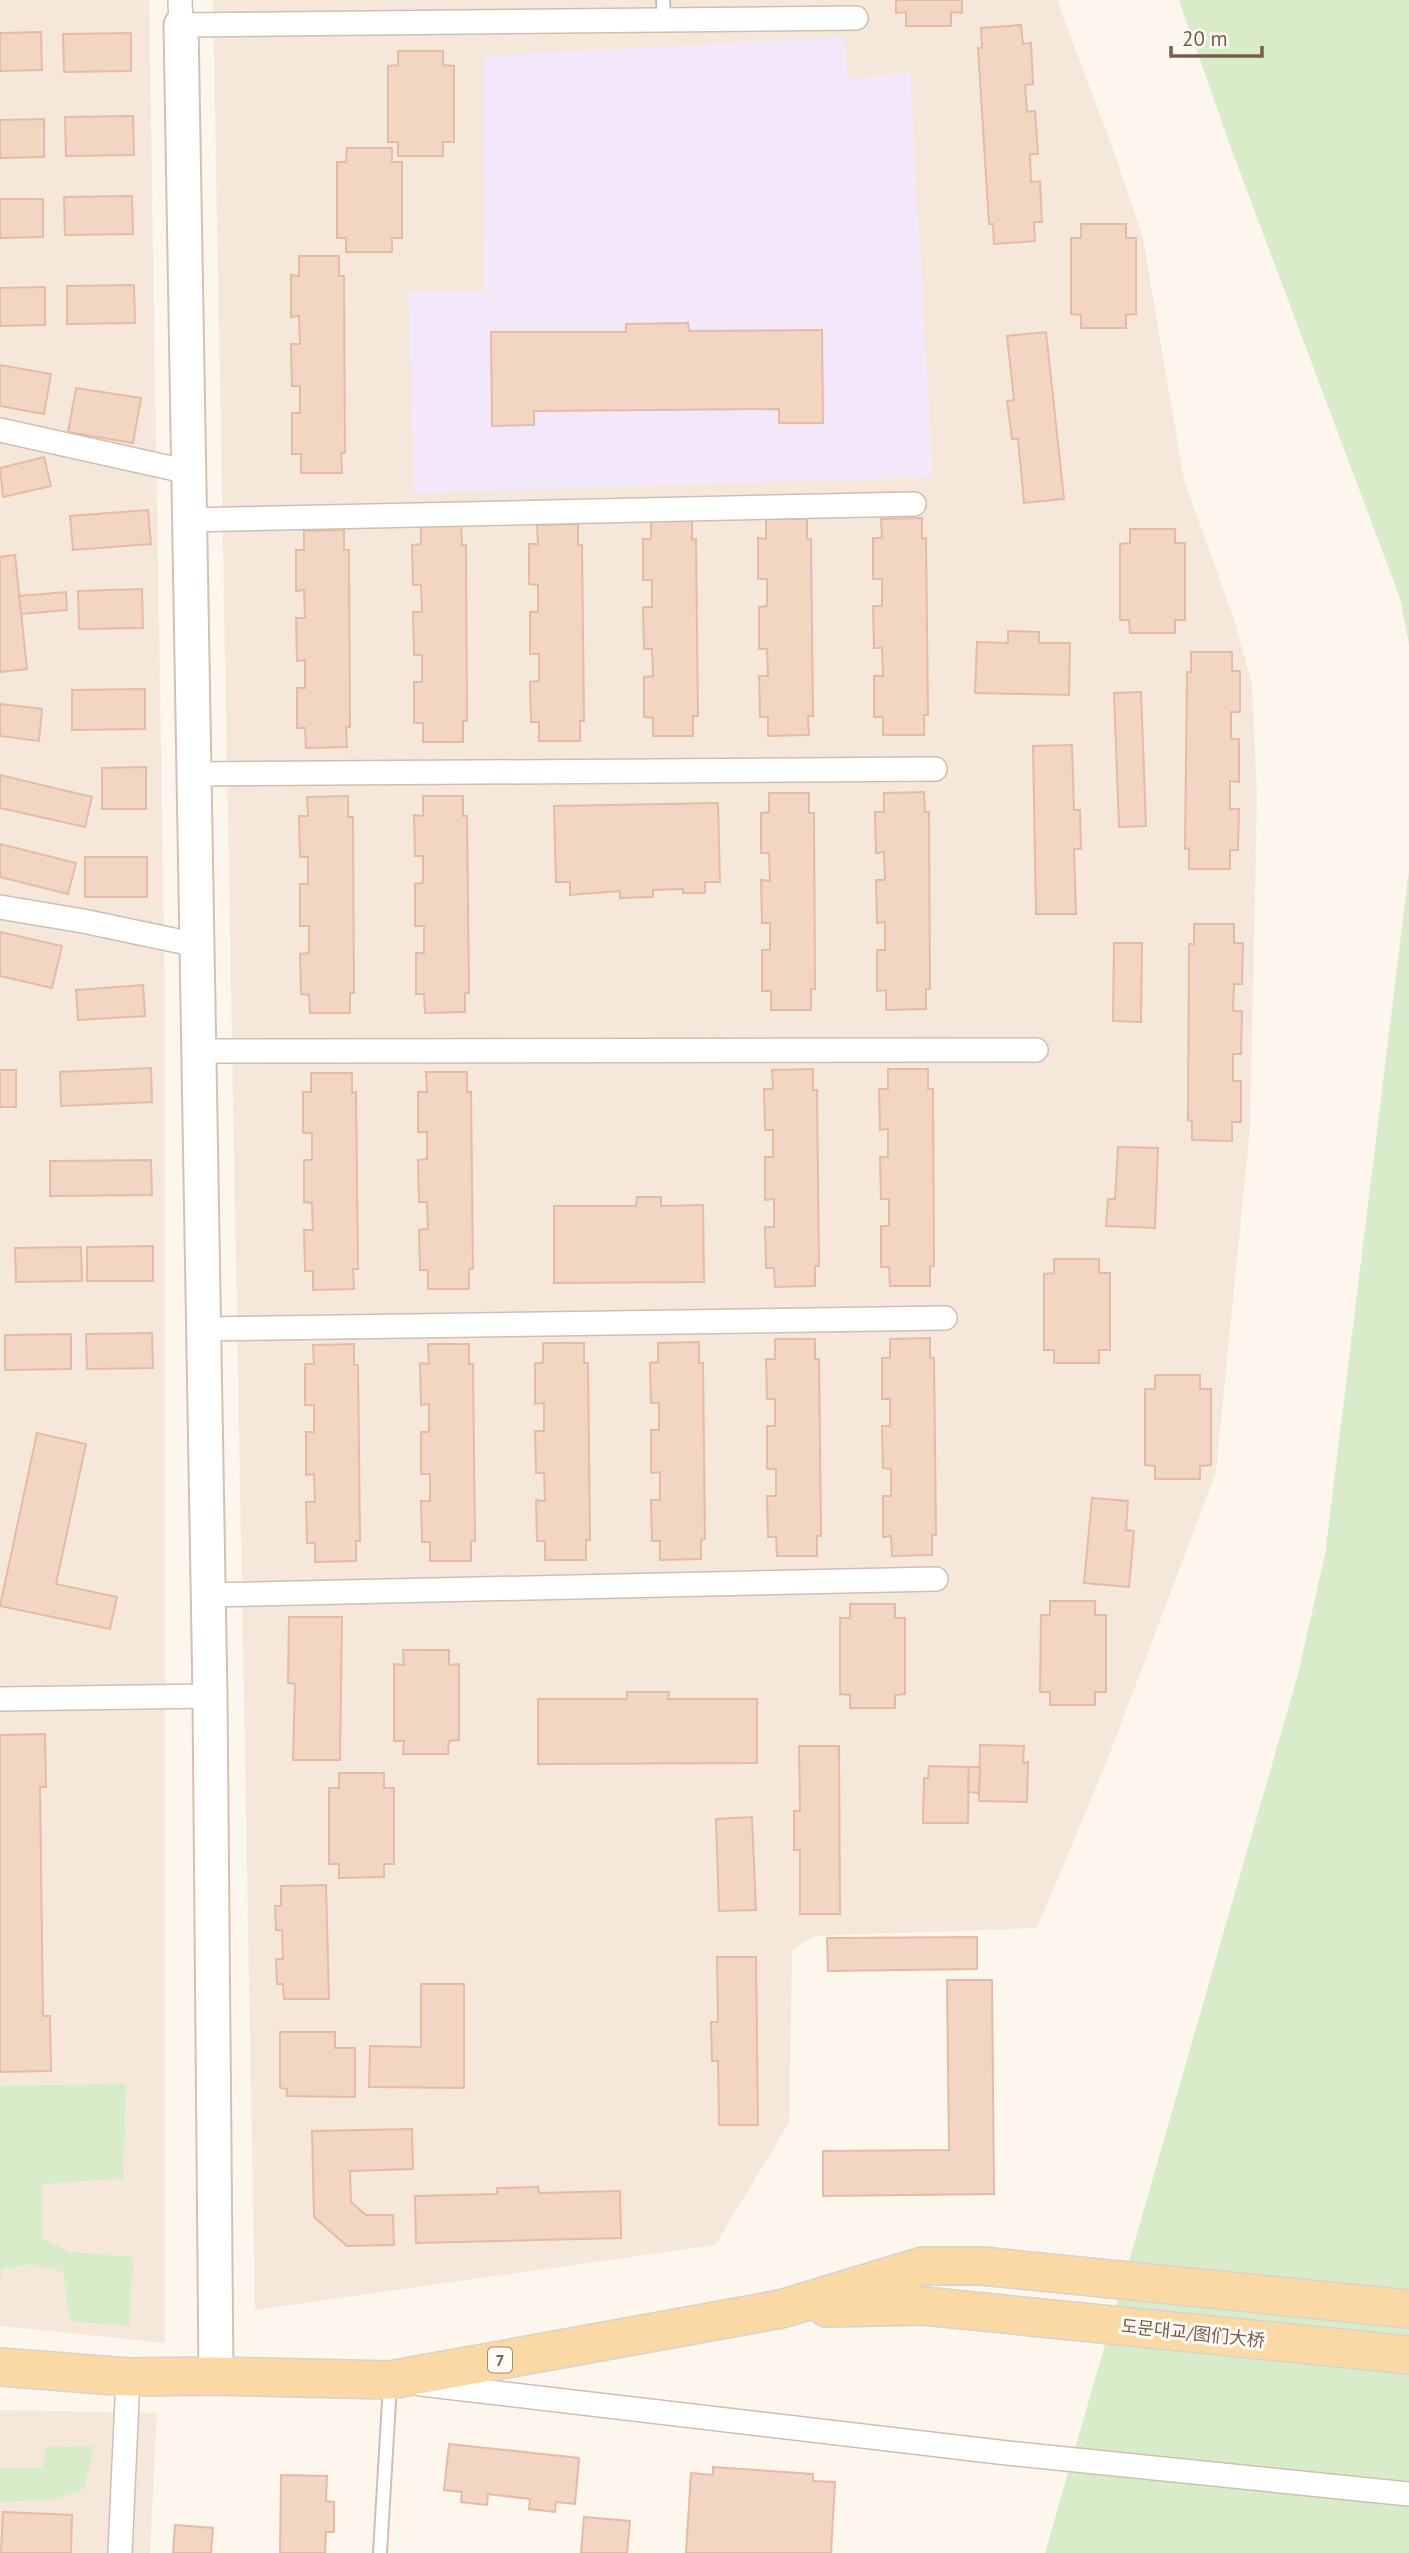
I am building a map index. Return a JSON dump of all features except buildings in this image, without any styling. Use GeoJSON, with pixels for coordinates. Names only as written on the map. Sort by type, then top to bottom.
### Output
{"type":"FeatureCollection","features":[{"type":"Feature","properties":{"kind":"main road","name":"7"},"geometry":{"type":"LineString","coordinates":[[0,2367],[128,2377],[390,2380],[781,2309],[923,2266],[981,2266],[1409,2309]]}},
{"type":"Feature","properties":{"kind":"main road","name":"도문대교/图们大桥"},"geometry":{"type":"LineString","coordinates":[[781,2309],[924,2305],[1409,2355]]}},
{"type":"Feature","properties":{"kind":"street"},"geometry":{"type":"LineString","coordinates":[[216,2376],[210,1696],[181,12],[663,10],[856,18]]}},
{"type":"Feature","properties":{"kind":"street"},"geometry":{"type":"LineString","coordinates":[[0,430],[189,472]]}},
{"type":"Feature","properties":{"kind":"street"},"geometry":{"type":"LineString","coordinates":[[190,520],[914,504]]}},
{"type":"Feature","properties":{"kind":"street"},"geometry":{"type":"LineString","coordinates":[[194,774],[935,769]]}},
{"type":"Feature","properties":{"kind":"street"},"geometry":{"type":"LineString","coordinates":[[0,907],[197,945]]}},
{"type":"Feature","properties":{"kind":"street"},"geometry":{"type":"LineString","coordinates":[[199,1051],[1036,1050]]}},
{"type":"Feature","properties":{"kind":"street"},"geometry":{"type":"LineString","coordinates":[[204,1329],[945,1318]]}},
{"type":"Feature","properties":{"kind":"street"},"geometry":{"type":"LineString","coordinates":[[208,1595],[936,1579]]}},
{"type":"Feature","properties":{"kind":"street"},"geometry":{"type":"LineString","coordinates":[[0,1699],[210,1696]]}},
{"type":"Feature","properties":{"kind":"street"},"geometry":{"type":"LineString","coordinates":[[120,2553],[128,2377]]}},
{"type":"Feature","properties":{"kind":"street"},"geometry":{"type":"LineString","coordinates":[[390,2380],[1007,2453],[1409,2494]]}},
{"type":"Feature","properties":{"kind":"lane"},"geometry":{"type":"LineString","coordinates":[[380,2553],[390,2380]]}},
{"type":"Feature","properties":{"kind":"shaded area"},"geometry":{"type":"Polygon","coordinates":[[[0,0],[149,0],[165,997],[165,2343],[0,2326],[0,0]]]}},
{"type":"Feature","properties":{"kind":"shaded area"},"geometry":{"type":"Polygon","coordinates":[[[213,0],[1057,0],[1143,238],[1184,480],[1235,622],[1252,684],[1257,798],[1250,1128],[1216,1472],[1107,1761],[1037,1928],[815,1936],[792,1950],[789,2123],[715,2245],[255,2310],[213,0]]]}},
{"type":"Feature","properties":{"kind":"shaded area"},"geometry":{"type":"Polygon","coordinates":[[[845,37],[848,79],[910,72],[933,477],[414,493],[408,291],[484,291],[482,56],[845,37]]]}},
{"type":"Feature","properties":{"kind":"shaded area"},"geometry":{"type":"Polygon","coordinates":[[[0,2410],[157,2413],[150,2553],[0,2553],[0,2410]]]}},
{"type":"Feature","properties":{"kind":"green space"},"geometry":{"type":"Polygon","coordinates":[[[1179,0],[1409,0],[1409,644],[1400,598],[1231,148],[1179,0]]]}},
{"type":"Feature","properties":{"kind":"green space"},"geometry":{"type":"Polygon","coordinates":[[[1409,870],[1409,2553],[1045,2553],[1298,1674],[1325,1555],[1409,870]]]}},
{"type":"Feature","properties":{"kind":"green space"},"geometry":{"type":"Polygon","coordinates":[[[126,2084],[123,2179],[42,2184],[42,2238],[70,2252],[133,2257],[129,2326],[70,2321],[63,2272],[32,2264],[2,2269],[0,2282],[0,2086],[126,2084]]]}},
{"type":"Feature","properties":{"kind":"green space"},"geometry":{"type":"Polygon","coordinates":[[[94,2446],[84,2489],[53,2500],[0,2502],[0,2468],[42,2468],[46,2447],[94,2446]]]}}]}
